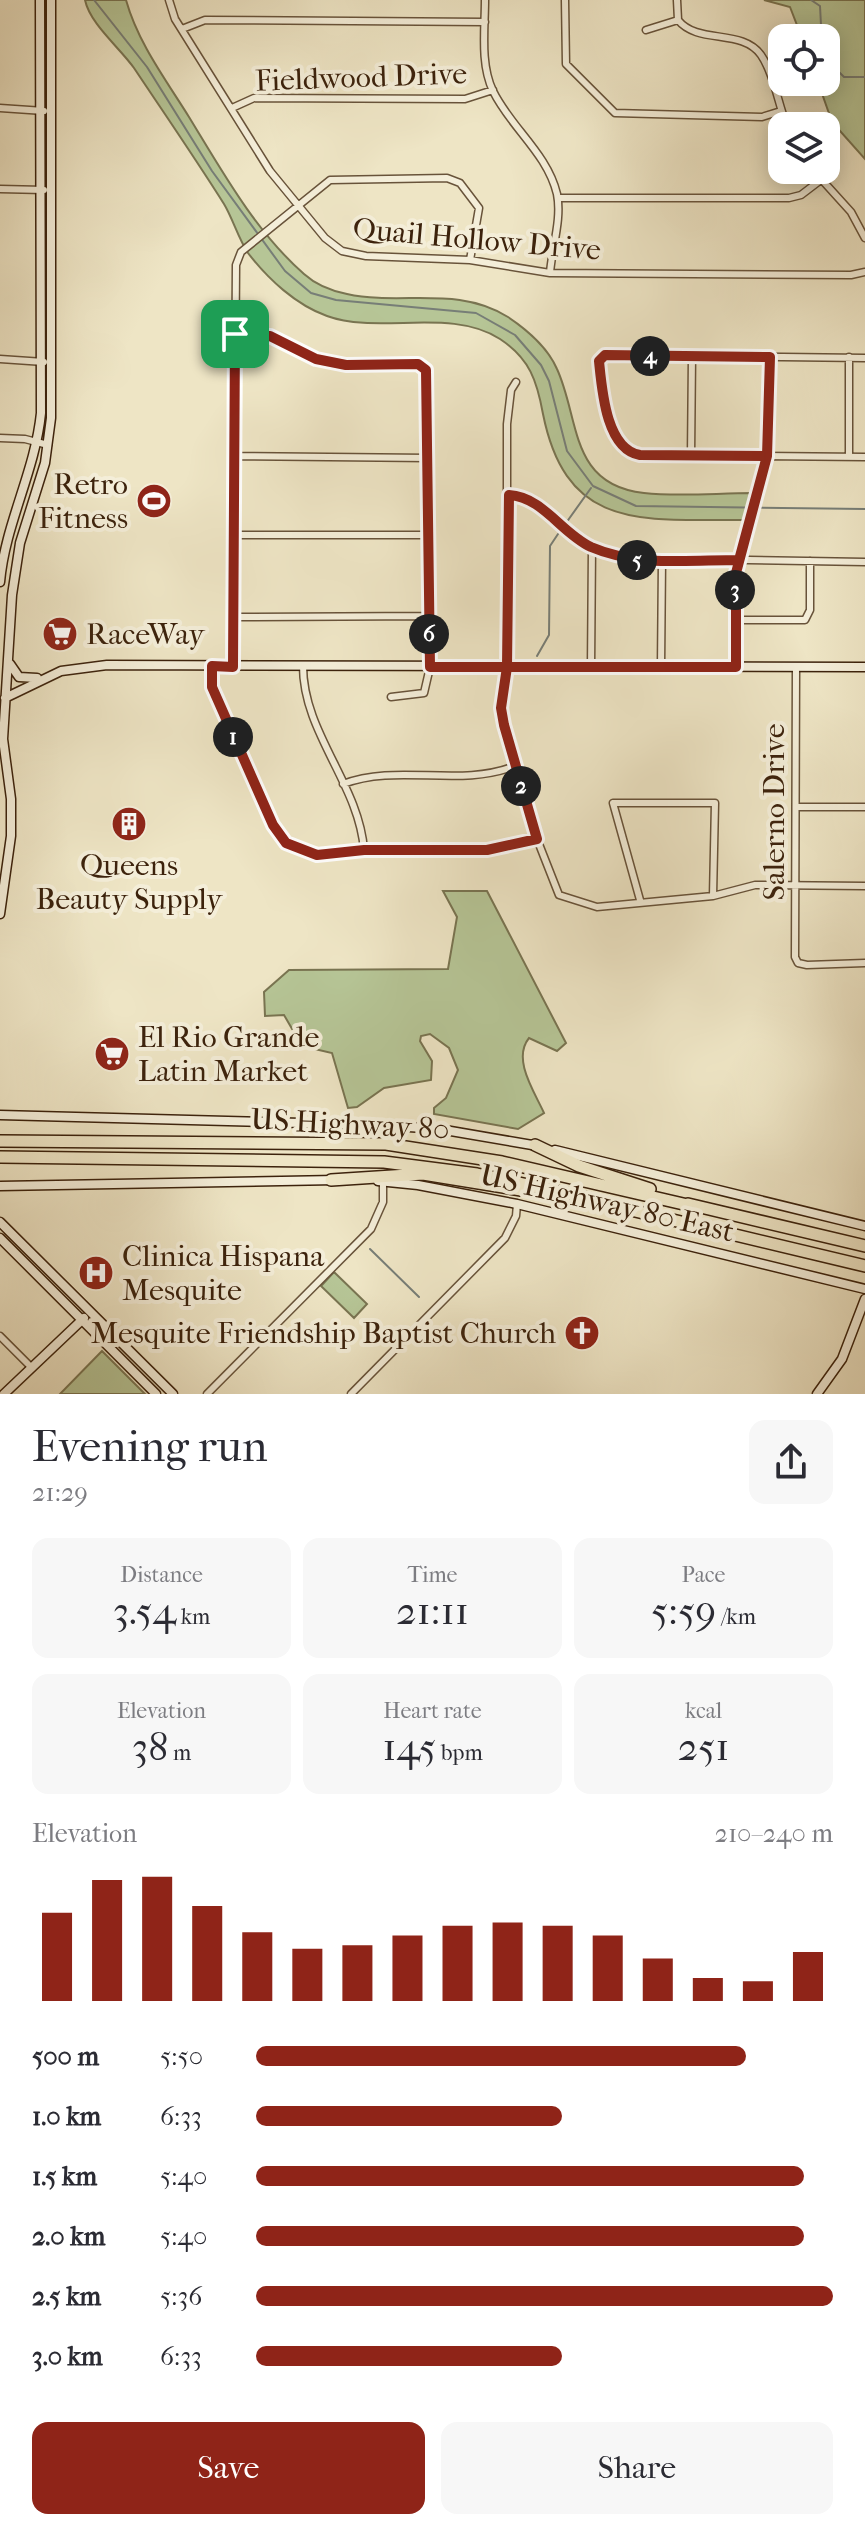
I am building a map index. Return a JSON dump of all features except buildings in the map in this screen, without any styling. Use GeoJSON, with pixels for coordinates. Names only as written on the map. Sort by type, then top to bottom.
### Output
{"type":"FeatureCollection","features":[{"type":"Feature","properties":{"kind":"highway","name":"US Highway 80"},"geometry":{"type":"LineString","coordinates":[[0,1141],[386,1144],[502,1162],[692,1206]]}},
{"type":"Feature","properties":{"kind":"highway"},"geometry":{"type":"LineString","coordinates":[[535,1145],[579,1166],[692,1206],[865,1246]]}},
{"type":"Feature","properties":{"kind":"highway","name":"US Highway 80"},"geometry":{"type":"LineString","coordinates":[[0,1157],[384,1162],[477,1174],[592,1199]]}},
{"type":"Feature","properties":{"kind":"highway"},"geometry":{"type":"LineString","coordinates":[[331,1180],[423,1174],[561,1198],[592,1199],[865,1266]]}},
{"type":"Feature","properties":{"kind":"highway"},"geometry":{"type":"LineString","coordinates":[[813,1254],[865,1274]]}},
{"type":"Feature","properties":{"kind":"main road"},"geometry":{"type":"LineString","coordinates":[[0,914],[11,818],[3,739],[3,699],[14,575],[48,445],[52,361],[52,190],[40,0]]}},
{"type":"Feature","properties":{"kind":"main road"},"geometry":{"type":"LineString","coordinates":[[0,582],[38,442],[41,190],[51,0]]}},
{"type":"Feature","properties":{"kind":"main road"},"geometry":{"type":"LineString","coordinates":[[15,519],[26,523]]}},
{"type":"Feature","properties":{"kind":"main road"},"geometry":{"type":"LineString","coordinates":[[8,657],[11,668],[19,677],[46,677]]}},
{"type":"Feature","properties":{"kind":"main road"},"geometry":{"type":"LineString","coordinates":[[3,699],[46,677],[92,665],[865,667]]}},
{"type":"Feature","properties":{"kind":"main road","name":"US Highway 80 East"},"geometry":{"type":"LineString","coordinates":[[0,1115],[439,1129],[535,1145],[865,1226]]}},
{"type":"Feature","properties":{"kind":"main road","name":"US Highway 80 East"},"geometry":{"type":"LineString","coordinates":[[1,1186],[331,1180],[383,1182],[517,1204],[865,1289]]}},
{"type":"Feature","properties":{"kind":"main road"},"geometry":{"type":"LineString","coordinates":[[0,1222],[173,1394]]}},
{"type":"Feature","properties":{"kind":"main road"},"geometry":{"type":"LineString","coordinates":[[0,1228],[21,1248],[29,1251]]}},
{"type":"Feature","properties":{"kind":"main road"},"geometry":{"type":"LineString","coordinates":[[0,1238],[156,1394]]}},
{"type":"Feature","properties":{"kind":"main road"},"geometry":{"type":"LineString","coordinates":[[817,1394],[842,1359],[865,1299]]}},
{"type":"Feature","properties":{"kind":"main road"},"geometry":{"type":"LineString","coordinates":[[4,1394],[90,1311]]}},
{"type":"Feature","properties":{"kind":"street","name":"Quail Hollow Drive"},"geometry":{"type":"LineString","coordinates":[[169,0],[182,29],[270,171],[332,244],[354,255],[470,260],[550,273],[851,275],[865,272]]}},
{"type":"Feature","properties":{"kind":"street"},"geometry":{"type":"LineString","coordinates":[[485,0],[487,74],[514,125],[544,162],[558,198],[550,273]]}},
{"type":"Feature","properties":{"kind":"street"},"geometry":{"type":"LineString","coordinates":[[565,0],[566,64],[615,113],[762,117],[781,111],[764,62],[753,47],[690,33],[678,20],[677,0]]}},
{"type":"Feature","properties":{"kind":"street"},"geometry":{"type":"LineString","coordinates":[[182,29],[205,20],[485,22]]}},
{"type":"Feature","properties":{"kind":"street"},"geometry":{"type":"LineString","coordinates":[[646,30],[678,20]]}},
{"type":"Feature","properties":{"kind":"street","name":"Fieldwood Drive"},"geometry":{"type":"LineString","coordinates":[[232,108],[254,98],[465,99],[493,90]]}},
{"type":"Feature","properties":{"kind":"street"},"geometry":{"type":"LineString","coordinates":[[0,108],[45,111]]}},
{"type":"Feature","properties":{"kind":"street"},"geometry":{"type":"LineString","coordinates":[[233,667],[236,265],[241,252],[324,183],[340,178],[456,180],[479,208],[470,260]]}},
{"type":"Feature","properties":{"kind":"street"},"geometry":{"type":"LineString","coordinates":[[558,198],[789,198],[801,195],[815,184]]}},
{"type":"Feature","properties":{"kind":"street"},"geometry":{"type":"LineString","coordinates":[[826,184],[851,212],[865,238]]}},
{"type":"Feature","properties":{"kind":"street"},"geometry":{"type":"LineString","coordinates":[[0,189],[52,190]]}},
{"type":"Feature","properties":{"kind":"street"},"geometry":{"type":"LineString","coordinates":[[235,334],[270,336],[316,359],[346,365],[423,367],[429,375],[430,667],[424,693],[391,697]]}},
{"type":"Feature","properties":{"kind":"street"},"geometry":{"type":"LineString","coordinates":[[691,456],[692,356]]}},
{"type":"Feature","properties":{"kind":"street"},"geometry":{"type":"LineString","coordinates":[[865,358],[601,357],[599,364],[620,446],[637,455],[865,457]]}},
{"type":"Feature","properties":{"kind":"street"},"geometry":{"type":"LineString","coordinates":[[736,667],[735,585],[767,456],[770,357]]}},
{"type":"Feature","properties":{"kind":"street"},"geometry":{"type":"LineString","coordinates":[[849,357],[849,457]]}},
{"type":"Feature","properties":{"kind":"street"},"geometry":{"type":"LineString","coordinates":[[0,359],[52,361]]}},
{"type":"Feature","properties":{"kind":"street"},"geometry":{"type":"LineString","coordinates":[[516,382],[511,390],[507,424],[507,667],[501,708],[537,839],[564,900],[597,907],[640,900],[713,896],[755,885],[865,886]]}},
{"type":"Feature","properties":{"kind":"street"},"geometry":{"type":"LineString","coordinates":[[0,438],[48,445]]}},
{"type":"Feature","properties":{"kind":"street"},"geometry":{"type":"LineString","coordinates":[[233,456],[429,458]]}},
{"type":"Feature","properties":{"kind":"street"},"geometry":{"type":"LineString","coordinates":[[509,495],[531,500],[564,530],[592,547],[626,558],[865,562]]}},
{"type":"Feature","properties":{"kind":"street"},"geometry":{"type":"LineString","coordinates":[[233,535],[429,535]]}},
{"type":"Feature","properties":{"kind":"street"},"geometry":{"type":"LineString","coordinates":[[591,668],[592,547]]}},
{"type":"Feature","properties":{"kind":"street"},"geometry":{"type":"LineString","coordinates":[[661,667],[662,560]]}},
{"type":"Feature","properties":{"kind":"street"},"geometry":{"type":"LineString","coordinates":[[737,620],[805,620],[810,610],[810,561]]}},
{"type":"Feature","properties":{"kind":"street"},"geometry":{"type":"LineString","coordinates":[[233,617],[429,616]]}},
{"type":"Feature","properties":{"kind":"street"},"geometry":{"type":"LineString","coordinates":[[212,666],[214,697],[273,825],[286,843],[317,855],[364,850],[487,850],[537,839]]}},
{"type":"Feature","properties":{"kind":"street"},"geometry":{"type":"LineString","coordinates":[[303,666],[305,700],[359,821],[364,850]]}},
{"type":"Feature","properties":{"kind":"street","name":"Salerno Drive"},"geometry":{"type":"LineString","coordinates":[[796,667],[795,957],[798,963],[807,965],[865,963]]}},
{"type":"Feature","properties":{"kind":"street"},"geometry":{"type":"LineString","coordinates":[[343,784],[375,775],[480,776],[515,766]]}},
{"type":"Feature","properties":{"kind":"street"},"geometry":{"type":"LineString","coordinates":[[640,900],[613,803],[715,803],[713,896]]}},
{"type":"Feature","properties":{"kind":"street"},"geometry":{"type":"LineString","coordinates":[[796,807],[865,807]]}},
{"type":"Feature","properties":{"kind":"street"},"geometry":{"type":"LineString","coordinates":[[207,1394],[371,1229],[383,1202],[383,1182]]}},
{"type":"Feature","properties":{"kind":"street"},"geometry":{"type":"LineString","coordinates":[[351,1394],[505,1238],[516,1216],[517,1204]]}},
{"type":"Feature","properties":{"kind":"street"},"geometry":{"type":"LineString","coordinates":[[0,1336],[32,1368]]}},
{"type":"Feature","properties":{"kind":"green space"},"geometry":{"type":"Polygon","coordinates":[[[85,0],[126,0],[145,46],[227,179],[270,239],[308,278],[347,294],[449,299],[489,307],[508,317],[536,340],[553,361],[581,447],[602,477],[620,487],[644,493],[753,493],[745,520],[644,518],[616,512],[591,500],[571,481],[555,453],[538,391],[525,363],[500,339],[460,325],[347,321],[316,311],[283,290],[248,253],[213,187],[134,68],[93,18],[85,0]]]}},
{"type":"Feature","properties":{"kind":"green space"},"geometry":{"type":"Polygon","coordinates":[[[764,0],[865,0],[865,159],[840,131],[840,112],[828,112],[823,96],[840,96],[840,24],[797,24],[790,7],[764,0]]]}},
{"type":"Feature","properties":{"kind":"green space"},"geometry":{"type":"Polygon","coordinates":[[[443,891],[487,891],[566,1043],[557,1051],[529,1038],[524,1046],[524,1065],[544,1113],[518,1129],[434,1114],[434,1108],[446,1098],[458,1070],[449,1048],[430,1034],[421,1036],[420,1041],[432,1061],[431,1080],[384,1088],[357,1107],[348,1108],[332,1053],[302,1046],[284,1015],[265,1016],[264,992],[289,970],[448,969],[457,917],[443,891]]]}},
{"type":"Feature","properties":{"kind":"green space"},"geometry":{"type":"Polygon","coordinates":[[[334,1272],[367,1304],[354,1318],[321,1286],[334,1272]]]}},
{"type":"Feature","properties":{"kind":"green space"},"geometry":{"type":"Polygon","coordinates":[[[102,1351],[145,1394],[60,1394],[102,1351]]]}},
{"type":"Feature","properties":{"kind":"waterway"},"geometry":{"type":"LineString","coordinates":[[94,0],[147,67],[212,171],[285,271],[311,293],[336,300],[476,313],[515,335],[541,365],[549,381],[567,451],[593,486],[636,506],[865,509]]}},
{"type":"Feature","properties":{"kind":"waterway"},"geometry":{"type":"LineString","coordinates":[[811,0],[820,6],[821,25],[836,34],[837,70],[844,77],[865,77]]}},
{"type":"Feature","properties":{"kind":"waterway"},"geometry":{"type":"LineString","coordinates":[[566,523],[591,488]]}},
{"type":"Feature","properties":{"kind":"waterway"},"geometry":{"type":"LineString","coordinates":[[537,656],[549,635],[550,546],[558,534]]}},
{"type":"Feature","properties":{"kind":"waterway"},"geometry":{"type":"LineString","coordinates":[[370,1249],[419,1297]]}},
{"type":"Feature","properties":{"kind":"place","name":"Retro Fitness"},"geometry":{"type":"Point","coordinates":[154,501]}},
{"type":"Feature","properties":{"kind":"place","name":"RaceWay"},"geometry":{"type":"Point","coordinates":[60,634]}},
{"type":"Feature","properties":{"kind":"place","name":"Queens Beauty Supply"},"geometry":{"type":"Point","coordinates":[129,824]}},
{"type":"Feature","properties":{"kind":"place","name":"El Rio Grande Latin Market"},"geometry":{"type":"Point","coordinates":[112,1054]}},
{"type":"Feature","properties":{"kind":"place","name":"Clinica Hispana Mesquite"},"geometry":{"type":"Point","coordinates":[96,1273]}},
{"type":"Feature","properties":{"kind":"place","name":"Mesquite Friendship Baptist Church"},"geometry":{"type":"Point","coordinates":[582,1333]}},
{"type":"Feature","properties":{"kind":"route"},"geometry":{"type":"LineString","coordinates":[[235,334],[233,667],[212,666],[212,687],[273,825],[286,843],[305,853],[317,855],[364,850],[487,850],[537,839],[501,708],[507,667],[736,667],[736,573],[755,506],[767,456],[637,455],[627,452],[616,438],[599,361],[605,355],[770,357],[767,456],[739,560],[641,560],[620,557],[577,539],[531,500],[509,495],[507,667],[430,667],[429,375],[418,364],[346,365],[295,351],[270,336],[235,334]]}}]}
